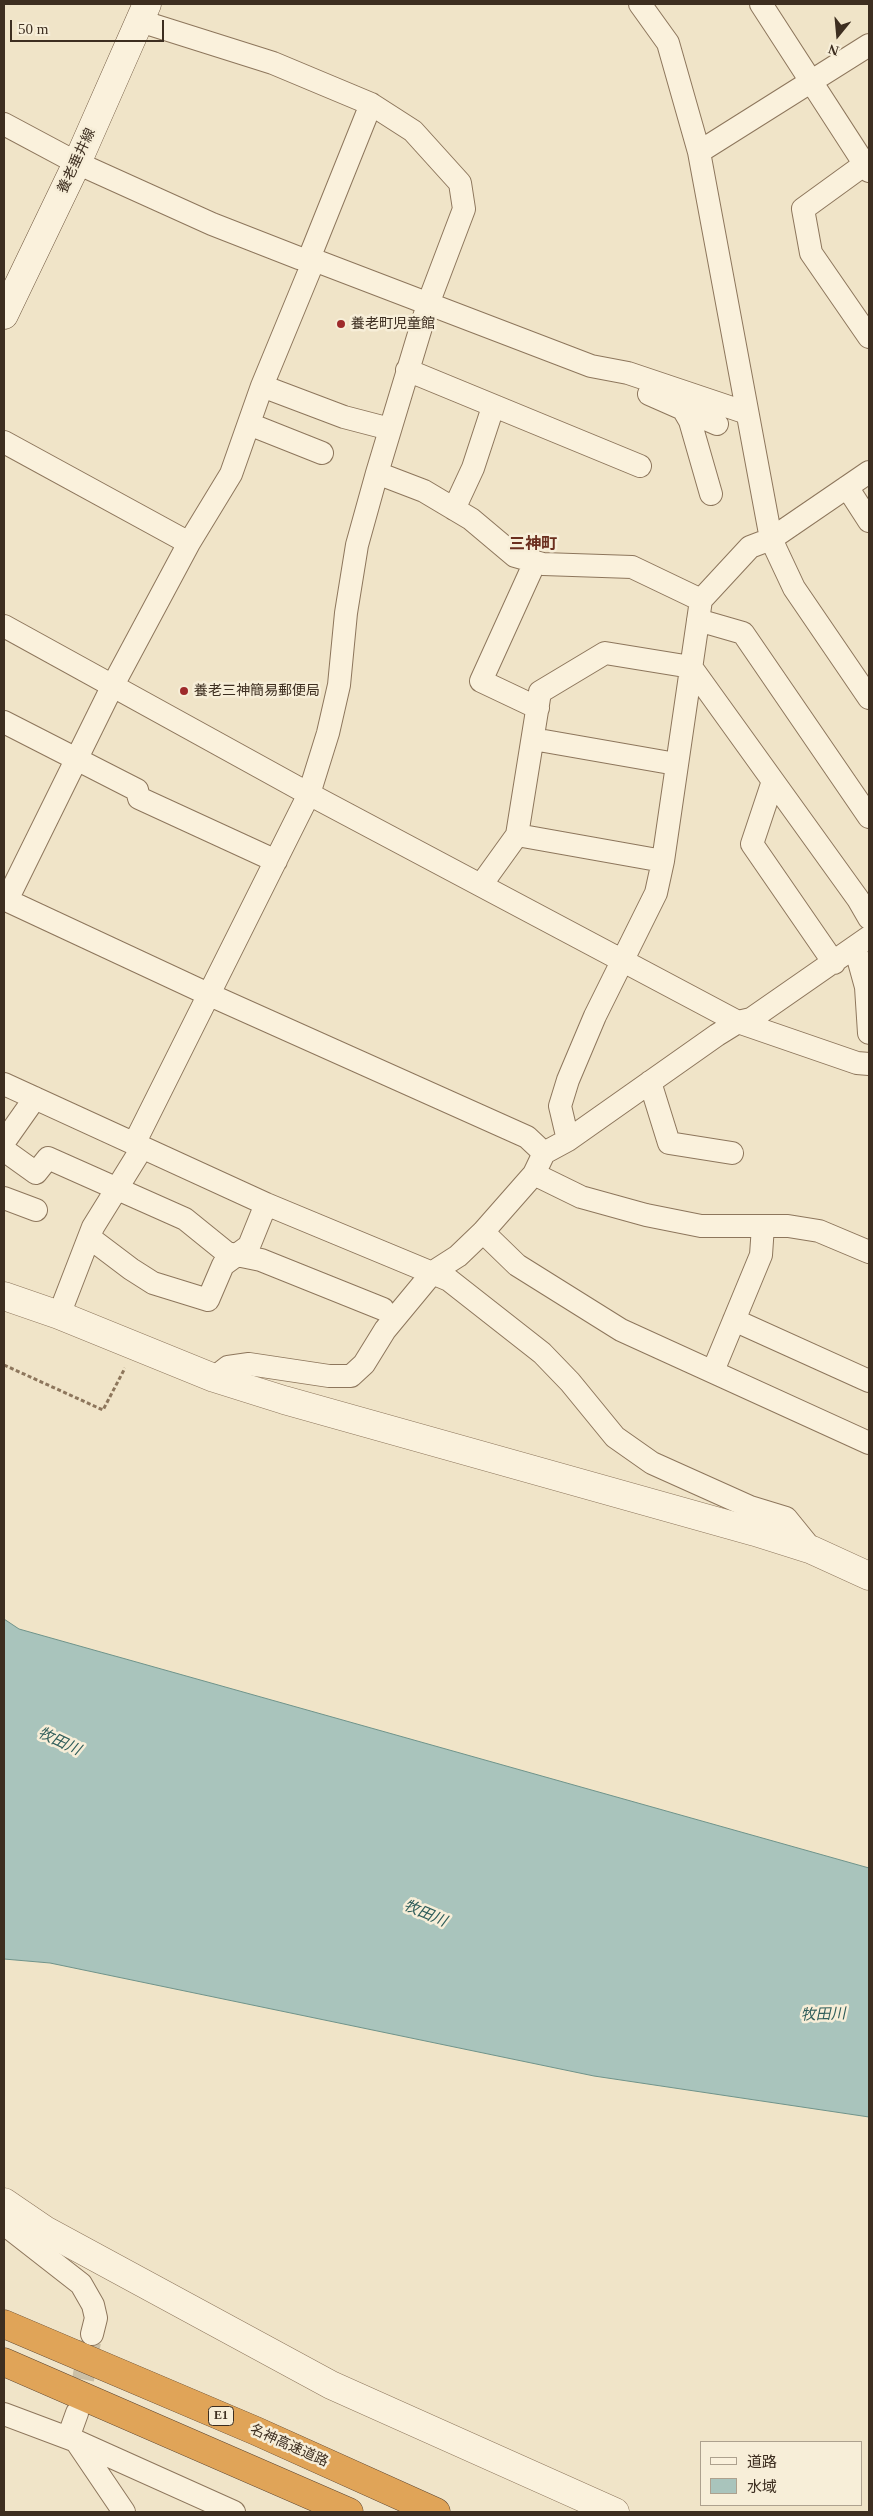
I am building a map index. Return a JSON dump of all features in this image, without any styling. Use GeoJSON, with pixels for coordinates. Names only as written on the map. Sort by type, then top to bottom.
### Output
{"type":"FeatureCollection","features":[{"type":"Feature","properties":{"kind":"highway","name":"名神高速道路"},"geometry":{"type":"LineString","coordinates":[[4,2324],[256,2430],[436,2512]]}},
{"type":"Feature","properties":{"kind":"highway"},"geometry":{"type":"LineString","coordinates":[[4,2362],[349,2512]]}},
{"type":"Feature","properties":{"kind":"street"},"geometry":{"type":"LineString","coordinates":[[640,4],[668,43],[699,152],[772,539],[794,588],[869,698]]}},
{"type":"Feature","properties":{"kind":"street"},"geometry":{"type":"LineString","coordinates":[[761,4],[867,167],[803,209],[811,253],[869,337]]}},
{"type":"Feature","properties":{"kind":"street"},"geometry":{"type":"LineString","coordinates":[[58,1315],[93,1227],[119,1188],[210,995],[309,794],[328,733],[339,685],[346,613],[357,545],[428,304],[464,209],[460,183],[413,131],[372,104],[144,12]]}},
{"type":"Feature","properties":{"kind":"street","name":"養老垂井線"},"geometry":{"type":"LineString","coordinates":[[4,315],[77,163],[144,12]]}},
{"type":"Feature","properties":{"kind":"street"},"geometry":{"type":"LineString","coordinates":[[699,152],[869,45]]}},
{"type":"Feature","properties":{"kind":"street"},"geometry":{"type":"LineString","coordinates":[[372,104],[312,251],[314,260],[262,386],[231,474],[189,544],[113,685],[5,899],[210,995],[527,1137],[544,1153]]}},
{"type":"Feature","properties":{"kind":"street"},"geometry":{"type":"LineString","coordinates":[[4,124],[77,163],[212,224],[299,258],[314,260],[592,366],[628,373],[747,414]]}},
{"type":"Feature","properties":{"kind":"street"},"geometry":{"type":"LineString","coordinates":[[408,370],[640,466]]}},
{"type":"Feature","properties":{"kind":"street"},"geometry":{"type":"LineString","coordinates":[[612,370],[620,382],[717,424]]}},
{"type":"Feature","properties":{"kind":"street"},"geometry":{"type":"LineString","coordinates":[[262,386],[344,418],[390,429]]}},
{"type":"Feature","properties":{"kind":"street"},"geometry":{"type":"LineString","coordinates":[[454,509],[473,468],[493,406]]}},
{"type":"Feature","properties":{"kind":"street"},"geometry":{"type":"LineString","coordinates":[[683,408],[690,421],[711,494]]}},
{"type":"Feature","properties":{"kind":"street"},"geometry":{"type":"LineString","coordinates":[[249,424],[322,453]]}},
{"type":"Feature","properties":{"kind":"street"},"geometry":{"type":"LineString","coordinates":[[4,442],[189,544]]}},
{"type":"Feature","properties":{"kind":"street"},"geometry":{"type":"LineString","coordinates":[[568,1140],[560,1106],[568,1080],[595,1016],[656,893],[663,861],[700,610],[750,547],[772,539],[869,472]]}},
{"type":"Feature","properties":{"kind":"street"},"geometry":{"type":"LineString","coordinates":[[377,473],[424,491],[471,519],[515,556],[543,564],[632,567],[700,610],[743,633],[869,817]]}},
{"type":"Feature","properties":{"kind":"street"},"geometry":{"type":"LineString","coordinates":[[847,487],[869,521]]}},
{"type":"Feature","properties":{"kind":"street"},"geometry":{"type":"LineString","coordinates":[[535,562],[481,681],[538,708]]}},
{"type":"Feature","properties":{"kind":"street"},"geometry":{"type":"LineString","coordinates":[[4,626],[309,794],[738,1022],[857,1063],[869,1064]]}},
{"type":"Feature","properties":{"kind":"street"},"geometry":{"type":"LineString","coordinates":[[481,885],[517,835],[540,692],[605,653],[691,667],[773,781],[866,902]]}},
{"type":"Feature","properties":{"kind":"street"},"geometry":{"type":"LineString","coordinates":[[4,722],[137,790],[139,798],[276,861]]}},
{"type":"Feature","properties":{"kind":"street"},"geometry":{"type":"LineString","coordinates":[[532,739],[676,764]]}},
{"type":"Feature","properties":{"kind":"street"},"geometry":{"type":"LineString","coordinates":[[773,781],[752,844],[834,963]]}},
{"type":"Feature","properties":{"kind":"street"},"geometry":{"type":"LineString","coordinates":[[517,835],[663,861]]}},
{"type":"Feature","properties":{"kind":"street"},"geometry":{"type":"LineString","coordinates":[[214,1378],[228,1367],[249,1364],[329,1376],[351,1376],[364,1364],[385,1330],[433,1272],[458,1256],[483,1232],[534,1174],[544,1153],[568,1140],[738,1022],[751,1018],[834,963],[862,942],[868,987],[869,1033]]}},
{"type":"Feature","properties":{"kind":"street"},"geometry":{"type":"LineString","coordinates":[[650,1082],[670,1144],[732,1153]]}},
{"type":"Feature","properties":{"kind":"street"},"geometry":{"type":"LineString","coordinates":[[4,1084],[266,1204],[408,1264],[433,1272],[448,1280],[542,1353],[570,1382],[615,1437],[652,1463],[750,1507],[786,1518],[812,1550]]}},
{"type":"Feature","properties":{"kind":"street"},"geometry":{"type":"LineString","coordinates":[[4,1142],[35,1098]]}},
{"type":"Feature","properties":{"kind":"street"},"geometry":{"type":"LineString","coordinates":[[4,1150],[36,1173],[48,1158],[185,1219],[227,1253],[261,1260],[382,1309]]}},
{"type":"Feature","properties":{"kind":"street"},"geometry":{"type":"LineString","coordinates":[[534,1174],[581,1197],[646,1215],[701,1226],[788,1226],[819,1231],[869,1252]]}},
{"type":"Feature","properties":{"kind":"street"},"geometry":{"type":"LineString","coordinates":[[4,1198],[36,1210]]}},
{"type":"Feature","properties":{"kind":"street"},"geometry":{"type":"LineString","coordinates":[[90,1238],[153,1283],[208,1300],[223,1265],[248,1246],[266,1204]]}},
{"type":"Feature","properties":{"kind":"street"},"geometry":{"type":"LineString","coordinates":[[712,1371],[761,1255],[763,1226]]}},
{"type":"Feature","properties":{"kind":"street"},"geometry":{"type":"LineString","coordinates":[[483,1232],[517,1265],[621,1330],[869,1443]]}},
{"type":"Feature","properties":{"kind":"street"},"geometry":{"type":"LineString","coordinates":[[4,1296],[58,1315],[214,1378],[284,1400],[755,1532],[812,1550],[869,1576]]}},
{"type":"Feature","properties":{"kind":"street"},"geometry":{"type":"LineString","coordinates":[[734,1320],[869,1382]]}},
{"type":"Feature","properties":{"kind":"street"},"geometry":{"type":"LineString","coordinates":[[4,2202],[45,2230],[331,2385],[614,2512]]}},
{"type":"Feature","properties":{"kind":"street"},"geometry":{"type":"LineString","coordinates":[[4,2224],[81,2284],[93,2305],[96,2318],[92,2334]]}},
{"type":"Feature","properties":{"kind":"street"},"geometry":{"type":"LineString","coordinates":[[77,2413],[72,2439],[124,2512]]}},
{"type":"Feature","properties":{"kind":"street"},"geometry":{"type":"LineString","coordinates":[[4,2414],[72,2439],[234,2512]]}},
{"type":"Feature","properties":{"kind":"path"},"geometry":{"type":"LineString","coordinates":[[4,1365],[103,1410],[125,1368],[139,1348]]}},
{"type":"Feature","properties":{"kind":"water","name":"牧田川"},"geometry":{"type":"Polygon","coordinates":[[[4,1619],[19,1629],[869,1868],[869,2117],[594,2076],[50,1963],[4,1959],[4,1619]]]}},
{"type":"Feature","properties":{"kind":"tunnel"},"geometry":{"type":"LineString","coordinates":[[77,2412],[90,2342]]}},
{"type":"Feature","properties":{"kind":"place","name":"養老町児童館"},"geometry":{"type":"Point","coordinates":[341,324]}},
{"type":"Feature","properties":{"kind":"place","name":"養老三神簡易郵便局"},"geometry":{"type":"Point","coordinates":[184,691]}},
{"type":"Feature","properties":{"kind":"district","name":"三神町"},"geometry":{"type":"Point","coordinates":[533,545]}}]}
